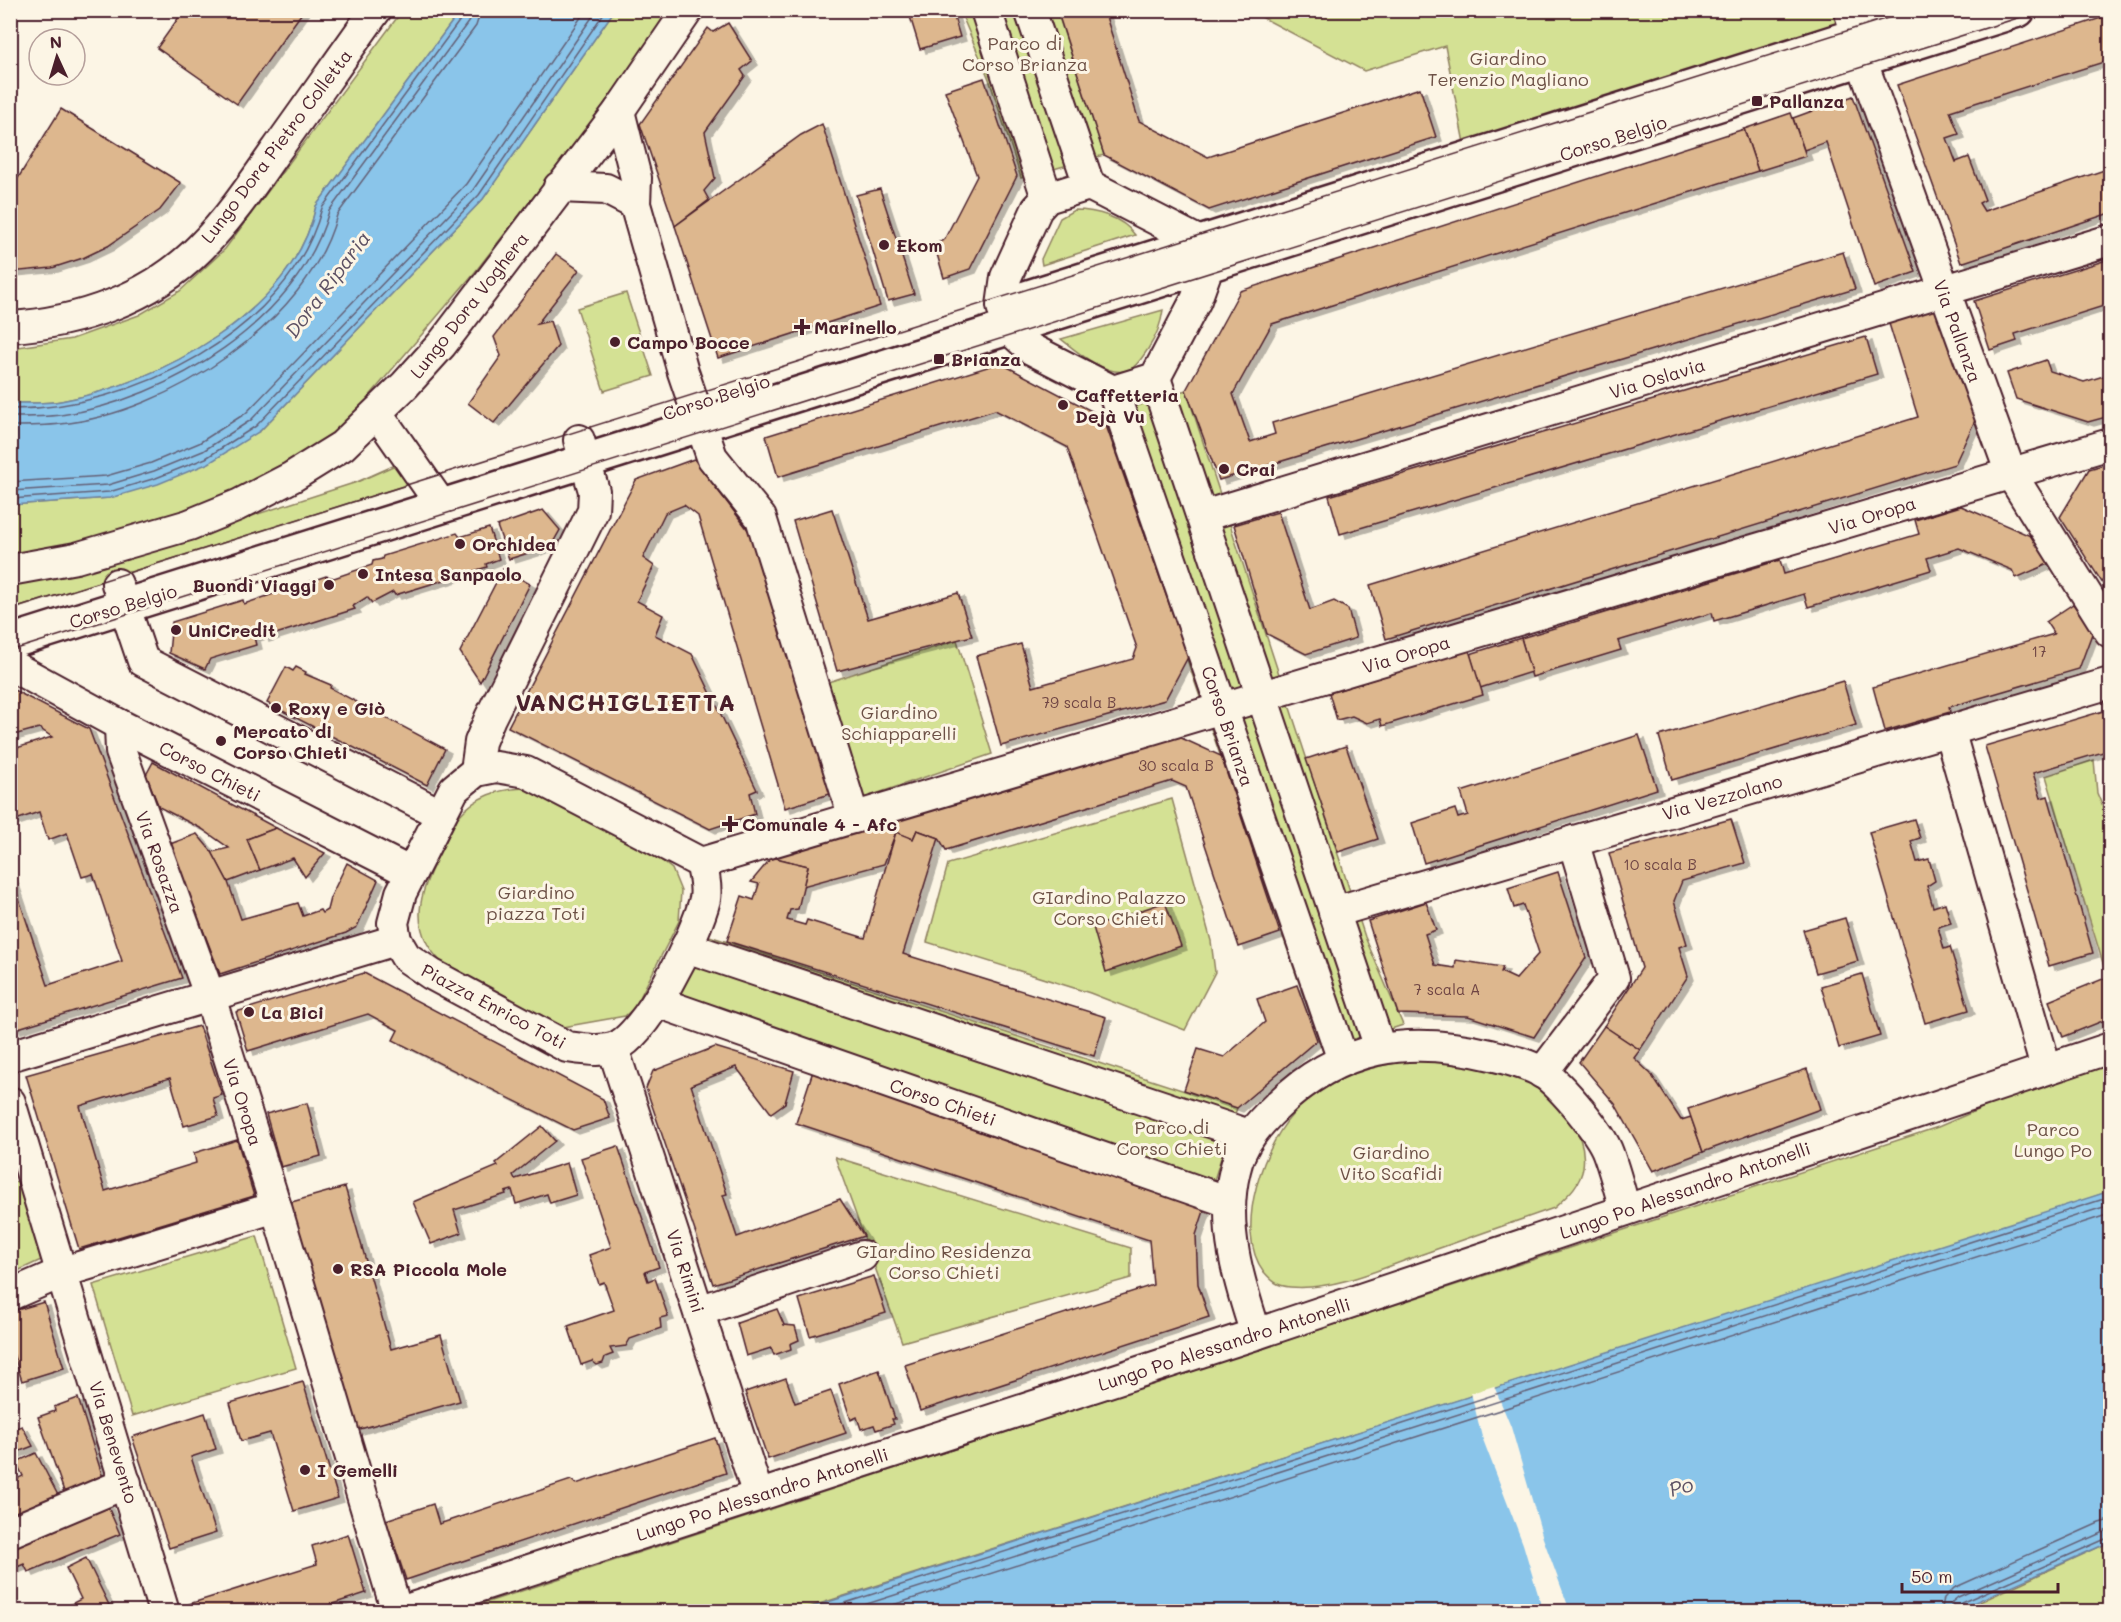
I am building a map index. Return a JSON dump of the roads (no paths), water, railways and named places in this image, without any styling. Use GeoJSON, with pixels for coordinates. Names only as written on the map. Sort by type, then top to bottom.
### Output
{"type":"FeatureCollection","features":[{"type":"Feature","properties":{"kind":"main road","name":"Corso Belgio"},"geometry":{"type":"LineString","coordinates":[[10,619],[121,595],[1005,317],[1204,254],[1856,35],[1937,10]]}},
{"type":"Feature","properties":{"kind":"main road","name":"Corso Belgio"},"geometry":{"type":"LineString","coordinates":[[1856,35],[2018,10]]}},
{"type":"Feature","properties":{"kind":"main road","name":"Corso Belgio"},"geometry":{"type":"LineString","coordinates":[[10,642],[121,595]]}},
{"type":"Feature","properties":{"kind":"street","name":"Lungo Dora Voghera"},"geometry":{"type":"LineString","coordinates":[[10,570],[76,558],[156,536],[238,505],[292,477],[342,446],[377,413],[442,344],[619,111],[688,10]]}},
{"type":"Feature","properties":{"kind":"street"},"geometry":{"type":"LineString","coordinates":[[986,10],[1047,198]]}},
{"type":"Feature","properties":{"kind":"street"},"geometry":{"type":"LineString","coordinates":[[1030,10],[1089,185],[1204,254],[1196,300],[1155,378],[1113,391],[1031,350],[1005,317],[1006,277],[1037,209],[1047,198],[1089,185]]}},
{"type":"Feature","properties":{"kind":"street","name":"Lungo Dora Pietro Colletta"},"geometry":{"type":"LineString","coordinates":[[10,327],[63,321],[120,302],[156,282],[198,250],[242,198],[367,14]]}},
{"type":"Feature","properties":{"kind":"street","name":"Via Pallanza"},"geometry":{"type":"LineString","coordinates":[[1856,35],[1944,292],[2011,474],[2110,632]]}},
{"type":"Feature","properties":{"kind":"street"},"geometry":{"type":"LineString","coordinates":[[619,111],[636,178],[635,204],[697,414]]}},
{"type":"Feature","properties":{"kind":"street"},"geometry":{"type":"LineString","coordinates":[[559,188],[606,189],[635,204]]}},
{"type":"Feature","properties":{"kind":"street","name":"Via Oslavia"},"geometry":{"type":"LineString","coordinates":[[1203,516],[2110,240]]}},
{"type":"Feature","properties":{"kind":"street"},"geometry":{"type":"LineString","coordinates":[[1155,378],[1380,1048]]}},
{"type":"Feature","properties":{"kind":"street","name":"Corso Brianza"},"geometry":{"type":"LineString","coordinates":[[1113,391],[1162,527],[1343,1060]]}},
{"type":"Feature","properties":{"kind":"street"},"geometry":{"type":"LineString","coordinates":[[377,413],[435,496]]}},
{"type":"Feature","properties":{"kind":"street","name":"Corso Belgio"},"geometry":{"type":"LineString","coordinates":[[697,414],[712,457],[761,518],[854,818]]}},
{"type":"Feature","properties":{"kind":"street","name":"Via Oropa"},"geometry":{"type":"LineString","coordinates":[[701,863],[2110,444]]}},
{"type":"Feature","properties":{"kind":"street"},"geometry":{"type":"LineString","coordinates":[[476,771],[480,742],[490,718],[593,511],[594,491],[582,450]]}},
{"type":"Feature","properties":{"kind":"street"},"geometry":{"type":"LineString","coordinates":[[121,595],[143,661],[440,814]]}},
{"type":"Feature","properties":{"kind":"street","name":"Corso Chieti"},"geometry":{"type":"LineString","coordinates":[[10,665],[120,725],[411,873]]}},
{"type":"Feature","properties":{"kind":"street","name":"Via Vezzolano"},"geometry":{"type":"LineString","coordinates":[[1334,912],[2110,683]]}},
{"type":"Feature","properties":{"kind":"street","name":"Via Rosazza"},"geometry":{"type":"LineString","coordinates":[[120,725],[121,752],[210,998]]}},
{"type":"Feature","properties":{"kind":"street"},"geometry":{"type":"LineString","coordinates":[[1949,730],[2046,1068]]}},
{"type":"Feature","properties":{"kind":"street"},"geometry":{"type":"LineString","coordinates":[[10,1056],[210,998],[396,940],[393,923],[401,893],[454,789],[476,771],[496,766],[526,772],[701,863],[705,880],[705,898],[686,946],[657,1002],[631,1038],[613,1048]]}},
{"type":"Feature","properties":{"kind":"street"},"geometry":{"type":"LineString","coordinates":[[1542,1073],[1614,978],[1573,841]]}},
{"type":"Feature","properties":{"kind":"street","name":"Piazza Enrico Toti"},"geometry":{"type":"LineString","coordinates":[[396,940],[406,957],[431,974],[567,1047],[591,1050],[613,1048]]}},
{"type":"Feature","properties":{"kind":"street"},"geometry":{"type":"LineString","coordinates":[[686,946],[1249,1135]]}},
{"type":"Feature","properties":{"kind":"street","name":"Via Oropa"},"geometry":{"type":"LineString","coordinates":[[210,998],[276,1207],[398,1611]]}},
{"type":"Feature","properties":{"kind":"street","name":"Corso Chieti"},"geometry":{"type":"LineString","coordinates":[[657,1002],[1229,1202]]}},
{"type":"Feature","properties":{"kind":"street"},"geometry":{"type":"LineString","coordinates":[[1256,1334],[1233,1251],[1229,1202],[1235,1168],[1249,1135],[1291,1092],[1324,1069],[1361,1052],[1405,1045],[1463,1048],[1507,1059],[1542,1073],[1579,1108],[1608,1151],[1625,1210]]}},
{"type":"Feature","properties":{"kind":"street","name":"Via Rimini"},"geometry":{"type":"LineString","coordinates":[[613,1048],[758,1495]]}},
{"type":"Feature","properties":{"kind":"street","name":"Lungo Po Alessandro Antonelli"},"geometry":{"type":"LineString","coordinates":[[398,1611],[1256,1334],[2110,1048]]}},
{"type":"Feature","properties":{"kind":"street","name":"Via Benevento"},"geometry":{"type":"LineString","coordinates":[[10,1102],[164,1611]]}},
{"type":"Feature","properties":{"kind":"street"},"geometry":{"type":"LineString","coordinates":[[10,1295],[63,1272],[276,1207]]}},
{"type":"Feature","properties":{"kind":"street"},"geometry":{"type":"LineString","coordinates":[[699,1311],[862,1256]]}},
{"type":"Feature","properties":{"kind":"street"},"geometry":{"type":"LineString","coordinates":[[10,1532],[126,1483]]}},
{"type":"Feature","properties":{"kind":"water","name":"Dora Riparia"},"geometry":{"type":"Polygon","coordinates":[[[460,11],[614,11],[483,199],[260,431],[209,463],[158,484],[110,498],[11,505],[11,403],[61,401],[99,392],[139,378],[179,360],[217,336],[252,309],[281,278],[303,244],[316,206],[460,11]]]}},
{"type":"Feature","properties":{"kind":"water","name":"Po"},"geometry":{"type":"Polygon","coordinates":[[[2110,1191],[2110,1542],[1955,1611],[797,1612],[2110,1191]]]}},
{"type":"Feature","properties":{"kind":"tram line"},"geometry":{"type":"LineString","coordinates":[[10,610],[1913,10]]}},
{"type":"Feature","properties":{"kind":"tram line"},"geometry":{"type":"LineString","coordinates":[[10,651],[2043,10]]}},
{"type":"Feature","properties":{"kind":"place","name":"Pallanza"},"geometry":{"type":"Point","coordinates":[1757,101]}},
{"type":"Feature","properties":{"kind":"place","name":"Ekom"},"geometry":{"type":"Point","coordinates":[884,245]}},
{"type":"Feature","properties":{"kind":"place","name":"Marinello"},"geometry":{"type":"Point","coordinates":[802,327]}},
{"type":"Feature","properties":{"kind":"place","name":"Campo Bocce"},"geometry":{"type":"Point","coordinates":[615,342]}},
{"type":"Feature","properties":{"kind":"place","name":"Brianza"},"geometry":{"type":"Point","coordinates":[939,359]}},
{"type":"Feature","properties":{"kind":"place","name":"Caffetteria Dejà Vu"},"geometry":{"type":"Point","coordinates":[1063,405]}},
{"type":"Feature","properties":{"kind":"place","name":"Crai"},"geometry":{"type":"Point","coordinates":[1224,469]}},
{"type":"Feature","properties":{"kind":"place","name":"Orchidea"},"geometry":{"type":"Point","coordinates":[460,544]}},
{"type":"Feature","properties":{"kind":"place","name":"Intesa Sanpaolo"},"geometry":{"type":"Point","coordinates":[363,574]}},
{"type":"Feature","properties":{"kind":"place","name":"Buondì Viaggi"},"geometry":{"type":"Point","coordinates":[329,585]}},
{"type":"Feature","properties":{"kind":"place","name":"UniCredit"},"geometry":{"type":"Point","coordinates":[176,630]}},
{"type":"Feature","properties":{"kind":"place","name":"Roxy e Giò"},"geometry":{"type":"Point","coordinates":[276,708]}},
{"type":"Feature","properties":{"kind":"place","name":"Mercato di Corso Chieti"},"geometry":{"type":"Point","coordinates":[221,741]}},
{"type":"Feature","properties":{"kind":"place","name":"Comunale 4 - Afc"},"geometry":{"type":"Point","coordinates":[730,824]}},
{"type":"Feature","properties":{"kind":"place","name":"La Bici"},"geometry":{"type":"Point","coordinates":[249,1012]}},
{"type":"Feature","properties":{"kind":"place","name":"RSA Piccola Mole"},"geometry":{"type":"Point","coordinates":[338,1269]}},
{"type":"Feature","properties":{"kind":"place","name":"I Gemelli"},"geometry":{"type":"Point","coordinates":[305,1470]}},
{"type":"Feature","properties":{"kind":"district","name":"VANCHIGLIETTA"},"geometry":{"type":"Point","coordinates":[626,701]}},
{"type":"Feature","properties":{"kind":"park label","name":"Parco di Corso Brianza"},"geometry":{"type":"Point","coordinates":[1025,53]}},
{"type":"Feature","properties":{"kind":"park label","name":"Giardino Terenzio Magliano"},"geometry":{"type":"Point","coordinates":[1508,68]}},
{"type":"Feature","properties":{"kind":"park label","name":"Giardino Schiapparelli"},"geometry":{"type":"Point","coordinates":[899,722]}},
{"type":"Feature","properties":{"kind":"park label","name":"Giardino piazza Toti"},"geometry":{"type":"Point","coordinates":[536,902]}},
{"type":"Feature","properties":{"kind":"park label","name":"GIardino Palazzo Corso Chieti"},"geometry":{"type":"Point","coordinates":[1109,907]}},
{"type":"Feature","properties":{"kind":"park label","name":"Parco di Corso Chieti"},"geometry":{"type":"Point","coordinates":[1172,1137]}},
{"type":"Feature","properties":{"kind":"park label","name":"Parco Lungo Po"},"geometry":{"type":"Point","coordinates":[2053,1139]}},
{"type":"Feature","properties":{"kind":"park label","name":"Giardino Vito Scafidi"},"geometry":{"type":"Point","coordinates":[1391,1162]}},
{"type":"Feature","properties":{"kind":"park label","name":"GIardino Residenza Corso Chieti"},"geometry":{"type":"Point","coordinates":[944,1261]}}]}
